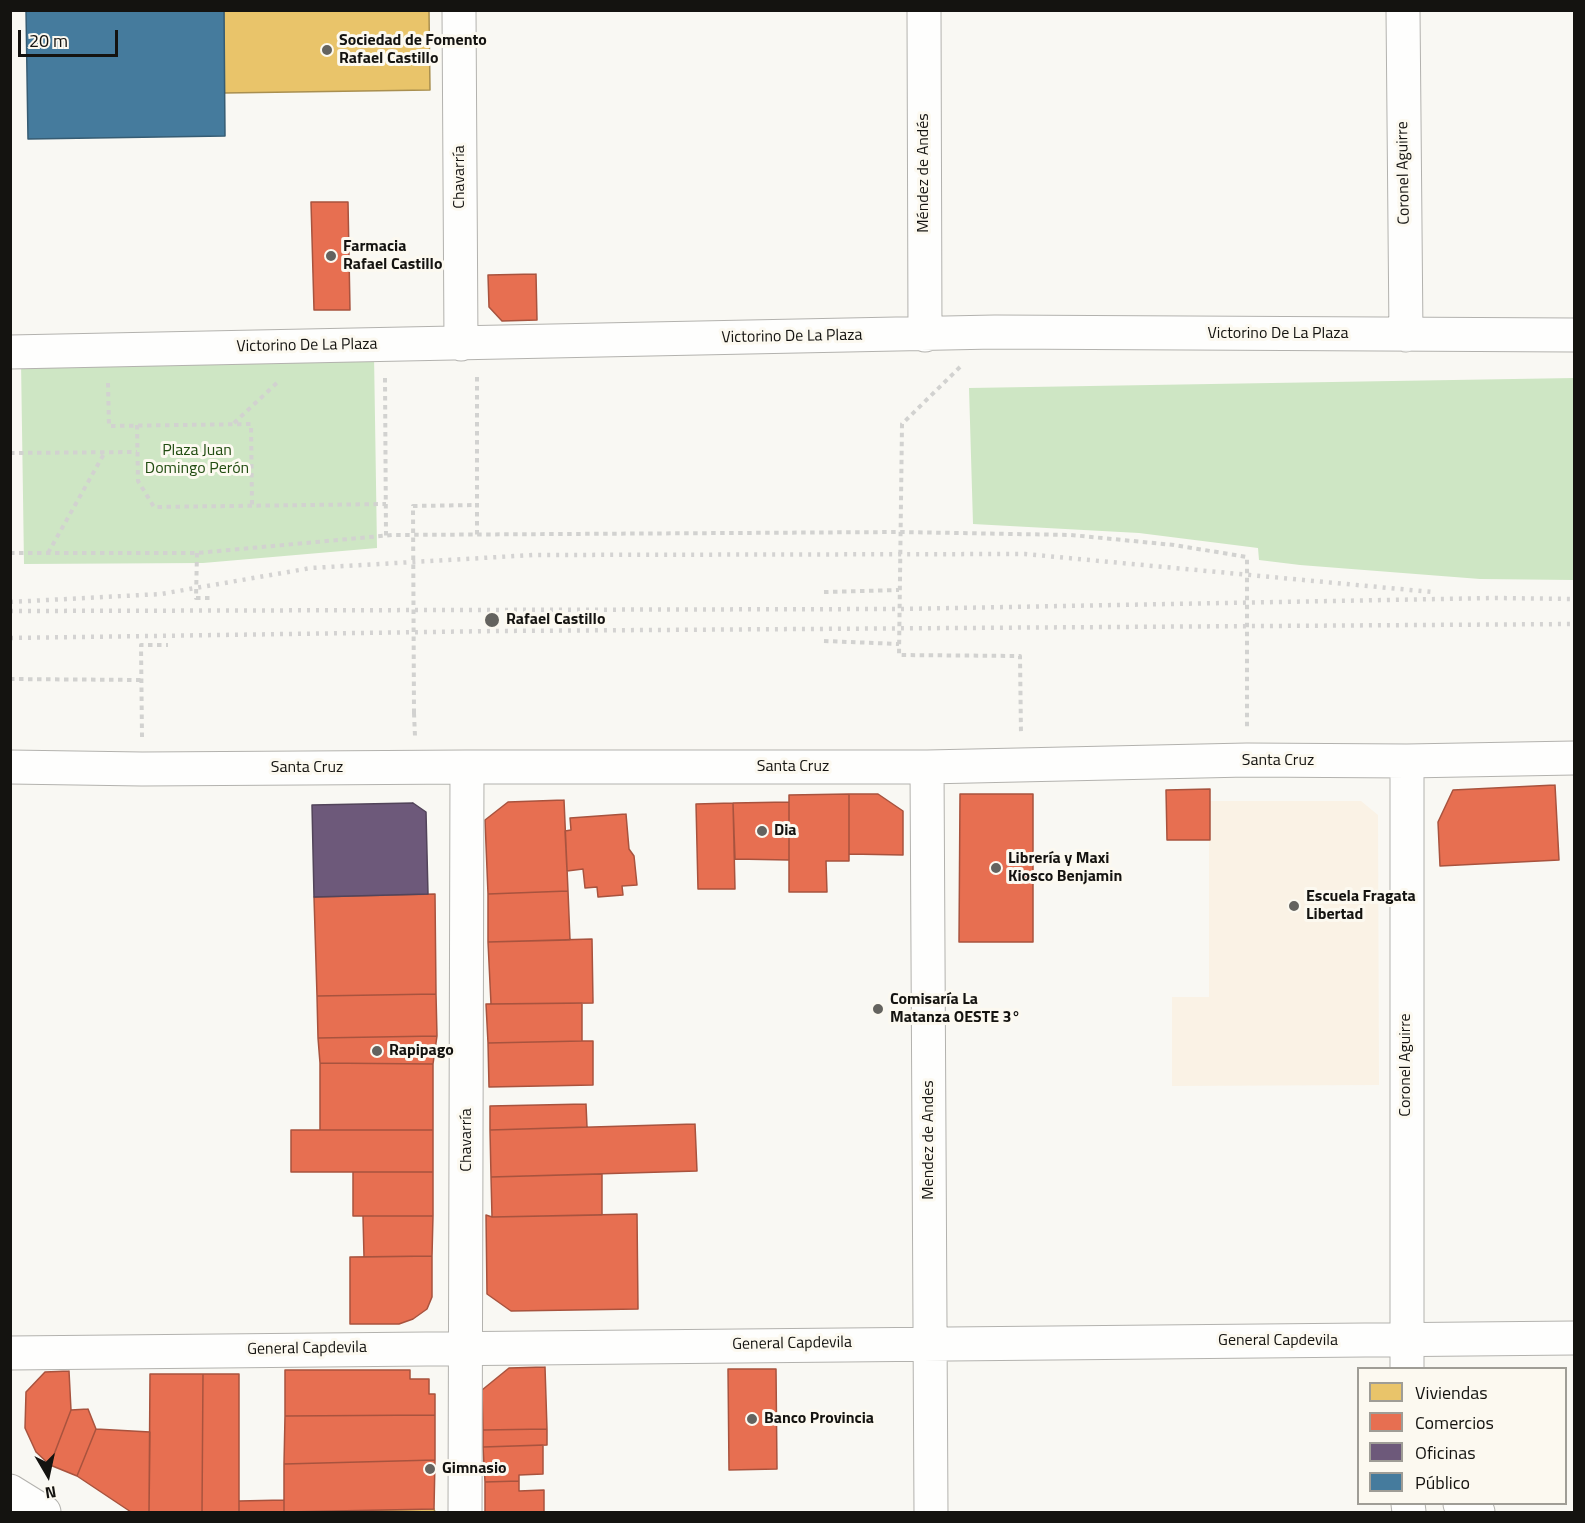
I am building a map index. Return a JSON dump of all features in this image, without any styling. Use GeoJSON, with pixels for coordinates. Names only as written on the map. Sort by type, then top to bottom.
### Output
{"type":"FeatureCollection","features":[{"type":"Feature","properties":{"kind":"street","name":"Chavarría"},"geometry":{"type":"LineString","coordinates":[[459,10],[469,343]]}},
{"type":"Feature","properties":{"kind":"street","name":"Méndez de Andés"},"geometry":{"type":"LineString","coordinates":[[924,10],[925,335]]}},
{"type":"Feature","properties":{"kind":"street","name":"Coronel Aguirre"},"geometry":{"type":"LineString","coordinates":[[1403,10],[1406,335]]}},
{"type":"Feature","properties":{"kind":"street","name":"Victorino De La Plaza"},"geometry":{"type":"LineString","coordinates":[[10,352],[994,332],[1575,335]]}},
{"type":"Feature","properties":{"kind":"street","name":"Santa Cruz"},"geometry":{"type":"LineString","coordinates":[[10,767],[142,769],[927,767],[1247,760],[1407,761],[1575,758]]}},
{"type":"Feature","properties":{"kind":"street","name":"Coronel Aguirre"},"geometry":{"type":"LineString","coordinates":[[1406,1355],[1407,761]]}},
{"type":"Feature","properties":{"kind":"street","name":"Chavarría"},"geometry":{"type":"LineString","coordinates":[[465,1512],[467,767]]}},
{"type":"Feature","properties":{"kind":"street","name":"Mendez de Andes"},"geometry":{"type":"LineString","coordinates":[[927,767],[931,1512]]}},
{"type":"Feature","properties":{"kind":"street","name":"General Capdevila"},"geometry":{"type":"LineString","coordinates":[[10,1353],[930,1343],[1406,1355],[1575,1338]]}},
{"type":"Feature","properties":{"kind":"street"},"geometry":{"type":"LineString","coordinates":[[10,1491],[44,1512]]}},
{"type":"Feature","properties":{"kind":"street"},"geometry":{"type":"LineString","coordinates":[[1464,1505],[1478,1512]]}},
{"type":"Feature","properties":{"kind":"path"},"geometry":{"type":"LineString","coordinates":[[994,332],[902,424],[899,655],[1020,656],[1021,764]]}},
{"type":"Feature","properties":{"kind":"path"},"geometry":{"type":"LineString","coordinates":[[469,343],[477,535]]}},
{"type":"Feature","properties":{"kind":"path"},"geometry":{"type":"LineString","coordinates":[[385,344],[386,536]]}},
{"type":"Feature","properties":{"kind":"path"},"geometry":{"type":"LineString","coordinates":[[234,423],[318,346]]}},
{"type":"Feature","properties":{"kind":"path"},"geometry":{"type":"LineString","coordinates":[[108,350],[109,426],[251,424],[252,505]]}},
{"type":"Feature","properties":{"kind":"path"},"geometry":{"type":"LineString","coordinates":[[137,425],[138,481],[154,507],[386,504]]}},
{"type":"Feature","properties":{"kind":"path"},"geometry":{"type":"LineString","coordinates":[[48,553],[105,452]]}},
{"type":"Feature","properties":{"kind":"path"},"geometry":{"type":"LineString","coordinates":[[10,453],[137,452]]}},
{"type":"Feature","properties":{"kind":"path"},"geometry":{"type":"LineString","coordinates":[[414,713],[413,506],[477,505]]}},
{"type":"Feature","properties":{"kind":"path"},"geometry":{"type":"LineString","coordinates":[[10,553],[197,553],[386,536],[900,532],[1071,535],[1174,545],[1247,557],[1247,760]]}},
{"type":"Feature","properties":{"kind":"path"},"geometry":{"type":"LineString","coordinates":[[197,553],[196,598],[213,598]]}},
{"type":"Feature","properties":{"kind":"path"},"geometry":{"type":"LineString","coordinates":[[824,592],[899,590]]}},
{"type":"Feature","properties":{"kind":"path"},"geometry":{"type":"LineString","coordinates":[[824,640],[899,644]]}},
{"type":"Feature","properties":{"kind":"path"},"geometry":{"type":"LineString","coordinates":[[142,769],[141,645],[168,645]]}},
{"type":"Feature","properties":{"kind":"path"},"geometry":{"type":"LineString","coordinates":[[10,680],[141,680]]}},
{"type":"Feature","properties":{"kind":"shaded area","name":"Escuela Fragata Libertad"},"geometry":{"type":"Polygon","coordinates":[[[1209,801],[1361,801],[1378,815],[1379,1085],[1172,1086],[1172,997],[1209,997],[1209,801]]]}},
{"type":"Feature","properties":{"kind":"green space","name":"Plaza Juan Domingo Perón"},"geometry":{"type":"Polygon","coordinates":[[[374,354],[377,548],[203,563],[24,564],[21,361],[374,354]]]}},
{"type":"Feature","properties":{"kind":"green space"},"geometry":{"type":"Polygon","coordinates":[[[1574,378],[1574,580],[1480,579],[1300,565],[1259,560],[1258,548],[1139,533],[973,524],[969,388],[1574,378]]]}},
{"type":"Feature","properties":{"kind":"building: Viviendas","name":"Sociedad de Fomento Rafael Castillo"},"geometry":{"type":"Polygon","coordinates":[[[224,10],[429,10],[430,90],[224,93],[224,10]]]}},
{"type":"Feature","properties":{"kind":"building: Viviendas"},"geometry":{"type":"Polygon","coordinates":[[[434,1509],[435,1512],[284,1512],[434,1509]]]}},
{"type":"Feature","properties":{"kind":"building: Comercios","name":"Farmacia Rafael Castillo"},"geometry":{"type":"Polygon","coordinates":[[[311,202],[348,202],[350,310],[314,310],[311,202]]]}},
{"type":"Feature","properties":{"kind":"building: Comercios"},"geometry":{"type":"Polygon","coordinates":[[[536,274],[537,320],[502,321],[489,307],[488,275],[536,274]]]}},
{"type":"Feature","properties":{"kind":"building: Comercios"},"geometry":{"type":"Polygon","coordinates":[[[1555,785],[1559,860],[1440,866],[1438,822],[1453,790],[1555,785]]]}},
{"type":"Feature","properties":{"kind":"building: Comercios"},"geometry":{"type":"Polygon","coordinates":[[[1210,789],[1210,840],[1167,840],[1166,790],[1210,789]]]}},
{"type":"Feature","properties":{"kind":"building: Comercios"},"geometry":{"type":"Polygon","coordinates":[[[849,794],[878,794],[903,811],[903,855],[849,854],[849,794]]]}},
{"type":"Feature","properties":{"kind":"building: Comercios"},"geometry":{"type":"Polygon","coordinates":[[[849,794],[849,861],[826,861],[827,892],[789,892],[789,795],[849,794]]]}},
{"type":"Feature","properties":{"kind":"building: Comercios","name":"Librería y Maxi Kiosco Benjamin"},"geometry":{"type":"Polygon","coordinates":[[[960,794],[1033,794],[1033,942],[959,942],[960,794]]]}},
{"type":"Feature","properties":{"kind":"building: Comercios"},"geometry":{"type":"Polygon","coordinates":[[[564,800],[568,891],[488,894],[485,820],[508,802],[564,800]]]}},
{"type":"Feature","properties":{"kind":"building: Comercios","name":"Dia"},"geometry":{"type":"Polygon","coordinates":[[[789,802],[789,860],[735,859],[733,803],[789,802]]]}},
{"type":"Feature","properties":{"kind":"building: Comercios"},"geometry":{"type":"Polygon","coordinates":[[[733,803],[735,889],[698,889],[696,804],[733,803]]]}},
{"type":"Feature","properties":{"kind":"building: Comercios"},"geometry":{"type":"Polygon","coordinates":[[[626,814],[629,849],[634,856],[637,885],[622,886],[623,895],[598,897],[597,887],[585,888],[583,869],[567,871],[565,831],[571,830],[570,818],[626,814]]]}},
{"type":"Feature","properties":{"kind":"building: Comercios"},"geometry":{"type":"Polygon","coordinates":[[[568,891],[570,940],[488,942],[488,894],[568,891]]]}},
{"type":"Feature","properties":{"kind":"building: Comercios"},"geometry":{"type":"Polygon","coordinates":[[[435,894],[436,994],[317,996],[314,897],[435,894]]]}},
{"type":"Feature","properties":{"kind":"building: Comercios"},"geometry":{"type":"Polygon","coordinates":[[[592,939],[593,1003],[491,1004],[488,942],[592,939]]]}},
{"type":"Feature","properties":{"kind":"building: Comercios"},"geometry":{"type":"Polygon","coordinates":[[[436,994],[437,1036],[318,1038],[317,996],[436,994]]]}},
{"type":"Feature","properties":{"kind":"building: Comercios"},"geometry":{"type":"Polygon","coordinates":[[[582,1003],[582,1041],[488,1043],[486,1004],[582,1003]]]}},
{"type":"Feature","properties":{"kind":"building: Comercios","name":"Rapipago"},"geometry":{"type":"Polygon","coordinates":[[[437,1036],[433,1064],[320,1063],[318,1038],[437,1036]]]}},
{"type":"Feature","properties":{"kind":"building: Comercios"},"geometry":{"type":"Polygon","coordinates":[[[593,1041],[593,1085],[489,1087],[488,1043],[593,1041]]]}},
{"type":"Feature","properties":{"kind":"building: Comercios"},"geometry":{"type":"Polygon","coordinates":[[[320,1063],[433,1064],[433,1130],[320,1130],[320,1063]]]}},
{"type":"Feature","properties":{"kind":"building: Comercios"},"geometry":{"type":"Polygon","coordinates":[[[586,1104],[587,1127],[490,1130],[490,1106],[586,1104]]]}},
{"type":"Feature","properties":{"kind":"building: Comercios"},"geometry":{"type":"Polygon","coordinates":[[[695,1124],[697,1171],[491,1177],[490,1130],[695,1124]]]}},
{"type":"Feature","properties":{"kind":"building: Comercios"},"geometry":{"type":"Polygon","coordinates":[[[291,1130],[433,1130],[433,1172],[291,1172],[291,1130]]]}},
{"type":"Feature","properties":{"kind":"building: Comercios"},"geometry":{"type":"Polygon","coordinates":[[[353,1172],[433,1172],[433,1216],[353,1216],[353,1172]]]}},
{"type":"Feature","properties":{"kind":"building: Comercios"},"geometry":{"type":"Polygon","coordinates":[[[602,1174],[602,1215],[492,1217],[491,1177],[602,1174]]]}},
{"type":"Feature","properties":{"kind":"building: Comercios"},"geometry":{"type":"Polygon","coordinates":[[[637,1214],[638,1309],[511,1311],[487,1294],[486,1215],[492,1217],[637,1214]]]}},
{"type":"Feature","properties":{"kind":"building: Comercios"},"geometry":{"type":"Polygon","coordinates":[[[363,1216],[433,1216],[432,1256],[364,1257],[363,1216]]]}},
{"type":"Feature","properties":{"kind":"building: Comercios"},"geometry":{"type":"Polygon","coordinates":[[[432,1256],[432,1297],[427,1309],[413,1319],[399,1324],[350,1324],[350,1257],[432,1256]]]}},
{"type":"Feature","properties":{"kind":"building: Comercios"},"geometry":{"type":"Polygon","coordinates":[[[545,1367],[547,1429],[483,1430],[482,1390],[509,1368],[545,1367]]]}},
{"type":"Feature","properties":{"kind":"building: Comercios","name":"Banco Provincia"},"geometry":{"type":"Polygon","coordinates":[[[728,1369],[776,1369],[777,1469],[729,1470],[728,1369]]]}},
{"type":"Feature","properties":{"kind":"building: Comercios"},"geometry":{"type":"Polygon","coordinates":[[[285,1370],[410,1370],[410,1379],[429,1379],[429,1394],[435,1394],[435,1415],[285,1416],[285,1370]]]}},
{"type":"Feature","properties":{"kind":"building: Comercios"},"geometry":{"type":"Polygon","coordinates":[[[69,1371],[71,1410],[50,1465],[36,1452],[25,1428],[26,1392],[45,1372],[69,1371]]]}},
{"type":"Feature","properties":{"kind":"building: Comercios"},"geometry":{"type":"Polygon","coordinates":[[[150,1374],[203,1374],[202,1512],[149,1512],[150,1374]]]}},
{"type":"Feature","properties":{"kind":"building: Comercios"},"geometry":{"type":"Polygon","coordinates":[[[203,1374],[239,1374],[239,1512],[202,1512],[203,1374]]]}},
{"type":"Feature","properties":{"kind":"building: Comercios"},"geometry":{"type":"Polygon","coordinates":[[[88,1409],[96,1429],[77,1476],[50,1465],[71,1410],[88,1409]]]}},
{"type":"Feature","properties":{"kind":"building: Comercios"},"geometry":{"type":"Polygon","coordinates":[[[435,1415],[435,1460],[284,1464],[285,1416],[435,1415]]]}},
{"type":"Feature","properties":{"kind":"building: Comercios"},"geometry":{"type":"Polygon","coordinates":[[[96,1429],[150,1432],[149,1512],[131,1512],[77,1476],[96,1429]]]}},
{"type":"Feature","properties":{"kind":"building: Comercios"},"geometry":{"type":"Polygon","coordinates":[[[547,1429],[547,1445],[483,1447],[483,1430],[547,1429]]]}},
{"type":"Feature","properties":{"kind":"building: Comercios"},"geometry":{"type":"Polygon","coordinates":[[[543,1445],[543,1474],[519,1475],[519,1481],[485,1482],[483,1447],[543,1445]]]}},
{"type":"Feature","properties":{"kind":"building: Comercios"},"geometry":{"type":"Polygon","coordinates":[[[435,1460],[434,1509],[284,1512],[284,1464],[435,1460]]]}},
{"type":"Feature","properties":{"kind":"building: Comercios"},"geometry":{"type":"Polygon","coordinates":[[[519,1481],[519,1491],[544,1490],[544,1512],[485,1512],[485,1482],[519,1481]]]}},
{"type":"Feature","properties":{"kind":"building: Comercios"},"geometry":{"type":"Polygon","coordinates":[[[284,1500],[284,1512],[239,1512],[239,1501],[284,1500]]]}},
{"type":"Feature","properties":{"kind":"building: Oficinas"},"geometry":{"type":"Polygon","coordinates":[[[413,803],[426,812],[428,894],[314,897],[312,805],[413,803]]]}},
{"type":"Feature","properties":{"kind":"building: Público"},"geometry":{"type":"Polygon","coordinates":[[[26,10],[224,10],[225,136],[28,139],[26,10]]]}},
{"type":"Feature","properties":{"kind":"railway"},"geometry":{"type":"LineString","coordinates":[[10,602],[161,594],[311,568],[533,555],[1025,554],[1432,592]]}},
{"type":"Feature","properties":{"kind":"railway"},"geometry":{"type":"LineString","coordinates":[[10,611],[899,609],[1495,598],[1574,599]]}},
{"type":"Feature","properties":{"kind":"railway"},"geometry":{"type":"LineString","coordinates":[[10,638],[497,631],[1574,624]]}},
{"type":"Feature","properties":{"kind":"place","name":"Sociedad de Fomento Rafael Castillo"},"geometry":{"type":"Point","coordinates":[327,50]}},
{"type":"Feature","properties":{"kind":"place","name":"Farmacia Rafael Castillo"},"geometry":{"type":"Point","coordinates":[331,256]}},
{"type":"Feature","properties":{"kind":"place","name":"Rafael Castillo"},"geometry":{"type":"Point","coordinates":[492,620]}},
{"type":"Feature","properties":{"kind":"place","name":"Dia"},"geometry":{"type":"Point","coordinates":[762,831]}},
{"type":"Feature","properties":{"kind":"place","name":"Librería y Maxi Kiosco Benjamin"},"geometry":{"type":"Point","coordinates":[996,868]}},
{"type":"Feature","properties":{"kind":"place","name":"Escuela Fragata Libertad"},"geometry":{"type":"Point","coordinates":[1294,906]}},
{"type":"Feature","properties":{"kind":"place","name":"Comisaría La Matanza OESTE 3°"},"geometry":{"type":"Point","coordinates":[878,1009]}},
{"type":"Feature","properties":{"kind":"place","name":"Rapipago"},"geometry":{"type":"Point","coordinates":[377,1051]}},
{"type":"Feature","properties":{"kind":"place","name":"Banco Provincia"},"geometry":{"type":"Point","coordinates":[752,1419]}},
{"type":"Feature","properties":{"kind":"place","name":"Gimnasio"},"geometry":{"type":"Point","coordinates":[430,1469]}}]}
